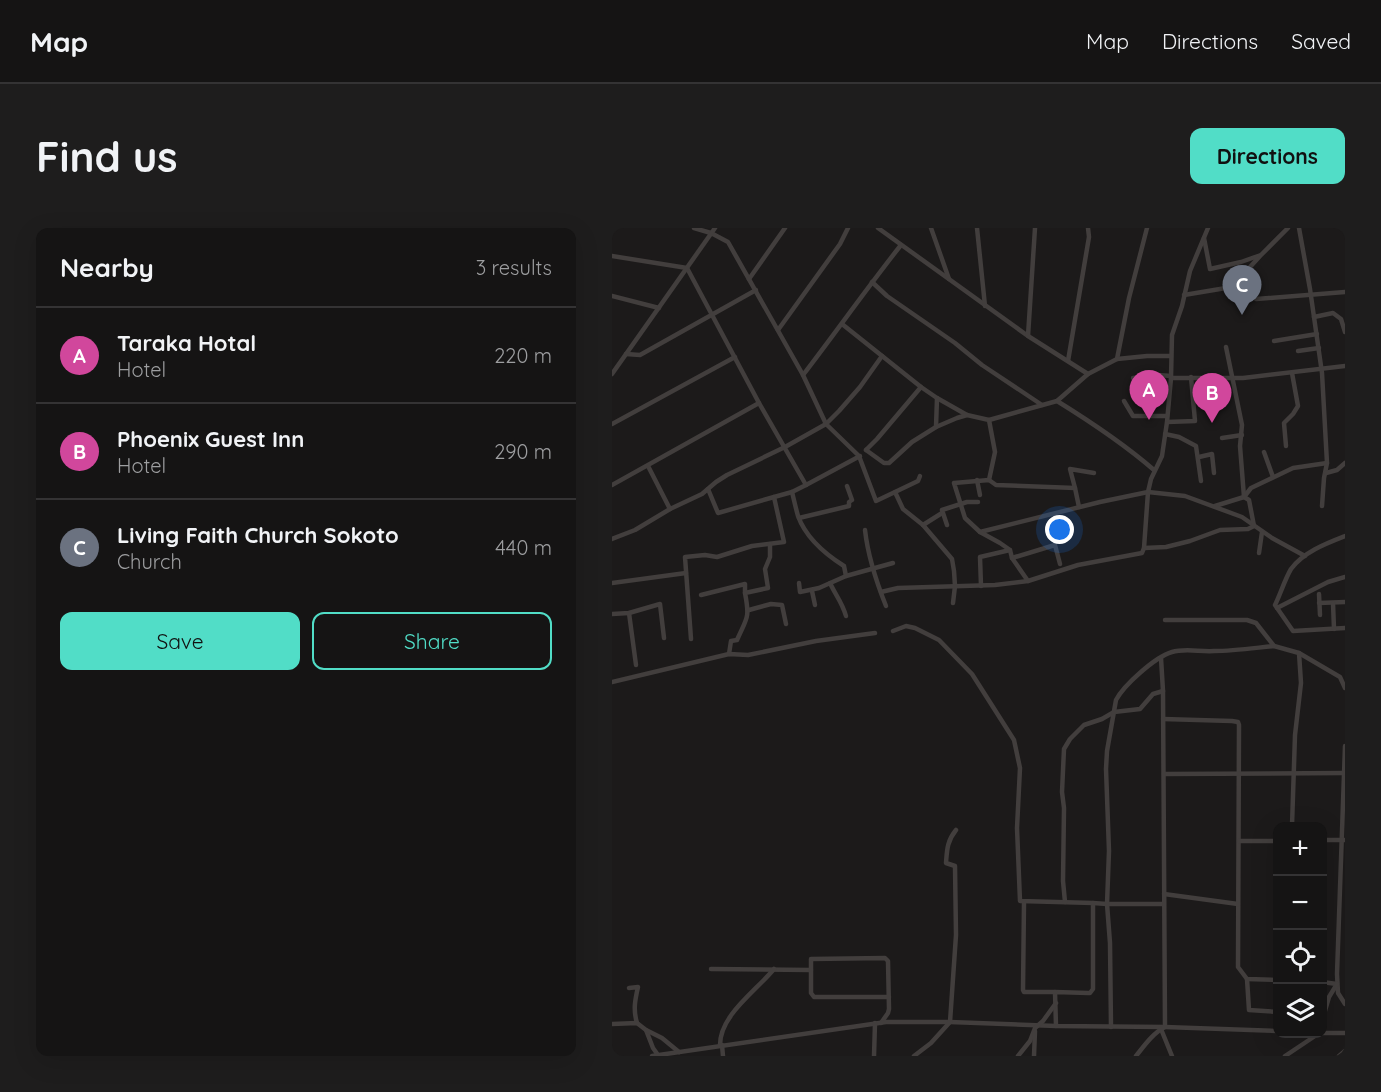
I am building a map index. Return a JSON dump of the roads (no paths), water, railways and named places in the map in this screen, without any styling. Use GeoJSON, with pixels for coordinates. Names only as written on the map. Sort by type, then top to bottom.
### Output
{"type":"FeatureCollection","features":[{"type":"Feature","properties":{"kind":"street"},"geometry":{"type":"LineString","coordinates":[[694,228],[713,230],[728,242],[803,375],[826,424],[859,456],[876,501],[918,481],[920,476]]}},
{"type":"Feature","properties":{"kind":"street"},"geometry":{"type":"LineString","coordinates":[[750,279],[785,228]]}},
{"type":"Feature","properties":{"kind":"street"},"geometry":{"type":"LineString","coordinates":[[778,330],[840,244],[848,228]]}},
{"type":"Feature","properties":{"kind":"street"},"geometry":{"type":"LineString","coordinates":[[878,228],[1028,336],[1088,374]]}},
{"type":"Feature","properties":{"kind":"street"},"geometry":{"type":"LineString","coordinates":[[931,228],[950,279]]}},
{"type":"Feature","properties":{"kind":"street"},"geometry":{"type":"LineString","coordinates":[[977,228],[986,306]]}},
{"type":"Feature","properties":{"kind":"street"},"geometry":{"type":"LineString","coordinates":[[1028,336],[1035,228]]}},
{"type":"Feature","properties":{"kind":"street"},"geometry":{"type":"LineString","coordinates":[[1068,361],[1089,237],[1088,228]]}},
{"type":"Feature","properties":{"kind":"street"},"geometry":{"type":"LineString","coordinates":[[1117,359],[1129,298],[1147,228]]}},
{"type":"Feature","properties":{"kind":"street"},"geometry":{"type":"LineString","coordinates":[[880,592],[898,588],[995,585],[1028,580],[1078,566],[1142,553],[1148,492],[1154,470],[1162,456],[1171,377],[1172,336],[1190,271],[1208,228]]}},
{"type":"Feature","properties":{"kind":"street"},"geometry":{"type":"LineString","coordinates":[[1184,295],[1232,287],[1288,228]]}},
{"type":"Feature","properties":{"kind":"street"},"geometry":{"type":"LineString","coordinates":[[1299,228],[1321,369],[1327,464],[1322,506]]}},
{"type":"Feature","properties":{"kind":"street"},"geometry":{"type":"LineString","coordinates":[[612,374],[713,230]]}},
{"type":"Feature","properties":{"kind":"street"},"geometry":{"type":"LineString","coordinates":[[1204,238],[1210,269],[1262,255]]}},
{"type":"Feature","properties":{"kind":"street"},"geometry":{"type":"LineString","coordinates":[[803,375],[901,245]]}},
{"type":"Feature","properties":{"kind":"street"},"geometry":{"type":"LineString","coordinates":[[612,256],[687,268]]}},
{"type":"Feature","properties":{"kind":"street"},"geometry":{"type":"LineString","coordinates":[[687,268],[806,485]]}},
{"type":"Feature","properties":{"kind":"street"},"geometry":{"type":"LineString","coordinates":[[872,282],[887,296],[955,343],[972,358],[1042,405]]}},
{"type":"Feature","properties":{"kind":"street"},"geometry":{"type":"LineString","coordinates":[[626,354],[640,355],[756,290]]}},
{"type":"Feature","properties":{"kind":"street"},"geometry":{"type":"LineString","coordinates":[[1256,299],[1345,292]]}},
{"type":"Feature","properties":{"kind":"street"},"geometry":{"type":"LineString","coordinates":[[612,296],[659,308]]}},
{"type":"Feature","properties":{"kind":"street"},"geometry":{"type":"LineString","coordinates":[[1314,316],[1333,313],[1341,319],[1345,332]]}},
{"type":"Feature","properties":{"kind":"street"},"geometry":{"type":"LineString","coordinates":[[842,324],[937,398],[967,415],[989,420],[1057,401],[1088,374],[1117,359],[1171,356]]}},
{"type":"Feature","properties":{"kind":"street"},"geometry":{"type":"LineString","coordinates":[[1274,341],[1317,334]]}},
{"type":"Feature","properties":{"kind":"street"},"geometry":{"type":"LineString","coordinates":[[1226,347],[1242,425],[1240,446],[1244,497]]}},
{"type":"Feature","properties":{"kind":"street"},"geometry":{"type":"LineString","coordinates":[[1298,351],[1319,348]]}},
{"type":"Feature","properties":{"kind":"street"},"geometry":{"type":"LineString","coordinates":[[612,538],[635,530],[670,509],[702,494],[716,482],[826,424],[853,395],[882,356]]}},
{"type":"Feature","properties":{"kind":"street"},"geometry":{"type":"LineString","coordinates":[[612,424],[735,357]]}},
{"type":"Feature","properties":{"kind":"street"},"geometry":{"type":"LineString","coordinates":[[1133,378],[1158,375],[1232,379],[1345,366]]}},
{"type":"Feature","properties":{"kind":"street"},"geometry":{"type":"LineString","coordinates":[[1286,446],[1284,423],[1298,406],[1292,373]]}},
{"type":"Feature","properties":{"kind":"street"},"geometry":{"type":"LineString","coordinates":[[1124,401],[1133,416],[1195,421],[1191,377]]}},
{"type":"Feature","properties":{"kind":"street"},"geometry":{"type":"LineString","coordinates":[[708,489],[718,513],[792,492],[859,456],[877,439],[921,387]]}},
{"type":"Feature","properties":{"kind":"street"},"geometry":{"type":"LineString","coordinates":[[936,427],[937,398]]}},
{"type":"Feature","properties":{"kind":"street"},"geometry":{"type":"LineString","coordinates":[[1057,401],[1091,422],[1154,470]]}},
{"type":"Feature","properties":{"kind":"street"},"geometry":{"type":"LineString","coordinates":[[612,485],[759,403]]}},
{"type":"Feature","properties":{"kind":"street"},"geometry":{"type":"LineString","coordinates":[[866,450],[884,463],[889,463],[910,444],[936,427],[967,415]]}},
{"type":"Feature","properties":{"kind":"street"},"geometry":{"type":"LineString","coordinates":[[988,480],[995,452],[989,420]]}},
{"type":"Feature","properties":{"kind":"street"},"geometry":{"type":"LineString","coordinates":[[1165,434],[1179,437],[1196,446],[1201,481]]}},
{"type":"Feature","properties":{"kind":"street"},"geometry":{"type":"LineString","coordinates":[[1222,438],[1242,435]]}},
{"type":"Feature","properties":{"kind":"street"},"geometry":{"type":"LineString","coordinates":[[1264,452],[1273,477]]}},
{"type":"Feature","properties":{"kind":"street"},"geometry":{"type":"LineString","coordinates":[[1198,457],[1212,454],[1214,473]]}},
{"type":"Feature","properties":{"kind":"street"},"geometry":{"type":"LineString","coordinates":[[1326,473],[1337,470],[1345,463]]}},
{"type":"Feature","properties":{"kind":"street"},"geometry":{"type":"LineString","coordinates":[[1213,507],[1244,497],[1251,488],[1293,468],[1327,464]]}},
{"type":"Feature","properties":{"kind":"street"},"geometry":{"type":"LineString","coordinates":[[648,466],[670,509]]}},
{"type":"Feature","properties":{"kind":"street"},"geometry":{"type":"LineString","coordinates":[[1079,507],[1070,469],[1094,473]]}},
{"type":"Feature","properties":{"kind":"street"},"geometry":{"type":"LineString","coordinates":[[977,480],[980,495]]}},
{"type":"Feature","properties":{"kind":"street"},"geometry":{"type":"LineString","coordinates":[[1028,580],[1012,558],[1010,550],[980,532],[965,518],[954,483],[988,480],[996,485],[1075,489]]}},
{"type":"Feature","properties":{"kind":"street"},"geometry":{"type":"LineString","coordinates":[[799,518],[849,506],[852,500],[848,486]]}},
{"type":"Feature","properties":{"kind":"street"},"geometry":{"type":"LineString","coordinates":[[792,492],[799,518],[810,538],[844,566],[846,576]]}},
{"type":"Feature","properties":{"kind":"street"},"geometry":{"type":"LineString","coordinates":[[895,492],[903,509],[923,525],[952,559],[955,586],[953,603]]}},
{"type":"Feature","properties":{"kind":"street"},"geometry":{"type":"LineString","coordinates":[[980,532],[1148,492],[1185,496],[1242,517],[1262,532],[1305,556]]}},
{"type":"Feature","properties":{"kind":"street"},"geometry":{"type":"LineString","coordinates":[[691,639],[685,557],[705,555],[717,557],[752,546],[784,542],[774,497]]}},
{"type":"Feature","properties":{"kind":"street"},"geometry":{"type":"LineString","coordinates":[[1244,497],[1249,500],[1254,526]]}},
{"type":"Feature","properties":{"kind":"street"},"geometry":{"type":"LineString","coordinates":[[923,525],[942,513],[942,510],[967,502],[978,502]]}},
{"type":"Feature","properties":{"kind":"street"},"geometry":{"type":"LineString","coordinates":[[942,513],[947,525]]}},
{"type":"Feature","properties":{"kind":"street"},"geometry":{"type":"LineString","coordinates":[[1144,548],[1166,547],[1220,530],[1254,526]]}},
{"type":"Feature","properties":{"kind":"street"},"geometry":{"type":"LineString","coordinates":[[865,530],[872,569],[886,606]]}},
{"type":"Feature","properties":{"kind":"street"},"geometry":{"type":"LineString","coordinates":[[1259,553],[1262,532]]}},
{"type":"Feature","properties":{"kind":"street"},"geometry":{"type":"LineString","coordinates":[[1345,536],[1305,556],[1292,569],[1275,605],[1293,632],[1345,628]]}},
{"type":"Feature","properties":{"kind":"street"},"geometry":{"type":"LineString","coordinates":[[745,593],[768,588],[765,568],[770,557],[770,544]]}},
{"type":"Feature","properties":{"kind":"street"},"geometry":{"type":"LineString","coordinates":[[1012,558],[1055,545],[1060,564]]}},
{"type":"Feature","properties":{"kind":"street"},"geometry":{"type":"LineString","coordinates":[[981,586],[980,557],[1010,550]]}},
{"type":"Feature","properties":{"kind":"street"},"geometry":{"type":"LineString","coordinates":[[799,583],[800,592],[812,591],[846,576],[893,563]]}},
{"type":"Feature","properties":{"kind":"street"},"geometry":{"type":"LineString","coordinates":[[612,583],[686,573]]}},
{"type":"Feature","properties":{"kind":"street"},"geometry":{"type":"LineString","coordinates":[[1277,608],[1328,582],[1345,577]]}},
{"type":"Feature","properties":{"kind":"street"},"geometry":{"type":"LineString","coordinates":[[830,583],[835,594],[843,603],[846,616]]}},
{"type":"Feature","properties":{"kind":"street"},"geometry":{"type":"LineString","coordinates":[[701,595],[745,584],[748,619],[737,640],[731,642],[729,654]]}},
{"type":"Feature","properties":{"kind":"street"},"geometry":{"type":"LineString","coordinates":[[812,591],[815,605]]}},
{"type":"Feature","properties":{"kind":"street"},"geometry":{"type":"LineString","coordinates":[[1319,594],[1320,615]]}},
{"type":"Feature","properties":{"kind":"street"},"geometry":{"type":"LineString","coordinates":[[1319,603],[1345,602]]}},
{"type":"Feature","properties":{"kind":"street"},"geometry":{"type":"LineString","coordinates":[[1333,603],[1334,629]]}},
{"type":"Feature","properties":{"kind":"street"},"geometry":{"type":"LineString","coordinates":[[612,614],[629,613],[660,604],[664,638]]}},
{"type":"Feature","properties":{"kind":"street"},"geometry":{"type":"LineString","coordinates":[[749,610],[771,604],[782,605],[786,624]]}},
{"type":"Feature","properties":{"kind":"street"},"geometry":{"type":"LineString","coordinates":[[629,613],[636,665]]}},
{"type":"Feature","properties":{"kind":"street"},"geometry":{"type":"LineString","coordinates":[[1165,620],[1247,620],[1256,623],[1274,646]]}},
{"type":"Feature","properties":{"kind":"street"},"geometry":{"type":"LineString","coordinates":[[893,631],[906,626],[939,640],[972,674],[1014,740],[1020,768],[1017,828],[1020,902],[1164,904]]}},
{"type":"Feature","properties":{"kind":"street"},"geometry":{"type":"LineString","coordinates":[[612,682],[729,654],[748,655],[816,641],[875,633]]}},
{"type":"Feature","properties":{"kind":"street"},"geometry":{"type":"LineString","coordinates":[[1111,1027],[1106,769],[1116,700],[1120,693],[1161,657],[1175,651],[1214,651],[1274,646],[1299,653],[1340,677],[1345,688]]}},
{"type":"Feature","properties":{"kind":"street"},"geometry":{"type":"LineString","coordinates":[[1292,822],[1295,735],[1301,683],[1299,653]]}},
{"type":"Feature","properties":{"kind":"street"},"geometry":{"type":"LineString","coordinates":[[1161,657],[1164,774],[1163,1028],[1172,1056]]}},
{"type":"Feature","properties":{"kind":"street"},"geometry":{"type":"LineString","coordinates":[[1065,902],[1062,792],[1064,749],[1084,725],[1114,712],[1140,709],[1153,694],[1163,691]]}},
{"type":"Feature","properties":{"kind":"street"},"geometry":{"type":"LineString","coordinates":[[1163,719],[1238,722],[1238,967],[1247,980],[1249,1010],[1273,1012]]}},
{"type":"Feature","properties":{"kind":"street"},"geometry":{"type":"LineString","coordinates":[[1345,746],[1337,984],[1338,993],[1345,1004]]}},
{"type":"Feature","properties":{"kind":"street"},"geometry":{"type":"LineString","coordinates":[[1164,774],[1345,773]]}},
{"type":"Feature","properties":{"kind":"street"},"geometry":{"type":"LineString","coordinates":[[914,1056],[931,1043],[950,1022],[956,935],[956,890],[955,866],[946,863],[947,846],[956,830]]}},
{"type":"Feature","properties":{"kind":"street"},"geometry":{"type":"LineString","coordinates":[[1239,841],[1273,840]]}},
{"type":"Feature","properties":{"kind":"street"},"geometry":{"type":"LineString","coordinates":[[1327,840],[1343,840]]}},
{"type":"Feature","properties":{"kind":"street"},"geometry":{"type":"LineString","coordinates":[[1164,894],[1238,904]]}},
{"type":"Feature","properties":{"kind":"street"},"geometry":{"type":"LineString","coordinates":[[1024,902],[1024,992],[1088,993],[1093,989],[1093,903]]}},
{"type":"Feature","properties":{"kind":"street"},"geometry":{"type":"LineString","coordinates":[[874,1056],[878,1023],[888,1013],[889,996],[888,961],[885,958],[812,959],[811,988],[814,997],[889,996]]}},
{"type":"Feature","properties":{"kind":"street"},"geometry":{"type":"LineString","coordinates":[[711,969],[811,970]]}},
{"type":"Feature","properties":{"kind":"street"},"geometry":{"type":"LineString","coordinates":[[723,1056],[721,1036],[725,1024],[774,969]]}},
{"type":"Feature","properties":{"kind":"street"},"geometry":{"type":"LineString","coordinates":[[1247,980],[1273,980]]}},
{"type":"Feature","properties":{"kind":"street"},"geometry":{"type":"LineString","coordinates":[[1327,983],[1337,984]]}},
{"type":"Feature","properties":{"kind":"street"},"geometry":{"type":"LineString","coordinates":[[1327,1004],[1337,984]]}},
{"type":"Feature","properties":{"kind":"street"},"geometry":{"type":"LineString","coordinates":[[629,988],[638,987],[634,1013],[637,1023],[662,1038],[679,1052]]}},
{"type":"Feature","properties":{"kind":"street"},"geometry":{"type":"LineString","coordinates":[[1055,992],[1056,1026]]}},
{"type":"Feature","properties":{"kind":"street"},"geometry":{"type":"LineString","coordinates":[[1018,1056],[1030,1041],[1036,1026],[1056,1003]]}},
{"type":"Feature","properties":{"kind":"street"},"geometry":{"type":"LineString","coordinates":[[646,1030],[655,1055],[878,1023],[950,1022],[1273,1031]]}},
{"type":"Feature","properties":{"kind":"street"},"geometry":{"type":"LineString","coordinates":[[612,1024],[637,1023]]}},
{"type":"Feature","properties":{"kind":"street"},"geometry":{"type":"LineString","coordinates":[[1034,1056],[1036,1026]]}},
{"type":"Feature","properties":{"kind":"street"},"geometry":{"type":"LineString","coordinates":[[1136,1056],[1145,1044],[1163,1028]]}},
{"type":"Feature","properties":{"kind":"street"},"geometry":{"type":"LineString","coordinates":[[1327,1033],[1345,1033]]}},
{"type":"Feature","properties":{"kind":"street"},"geometry":{"type":"LineString","coordinates":[[1285,1056],[1312,1038]]}},
{"type":"Feature","properties":{"kind":"street"},"geometry":{"type":"LineString","coordinates":[[1339,1056],[1345,1051]]}},
{"type":"Feature","properties":{"kind":"place","name":"Living Faith Church Sokoto"},"geometry":{"type":"Point","coordinates":[1242,315]}},
{"type":"Feature","properties":{"kind":"place","name":"Taraka Hotal"},"geometry":{"type":"Point","coordinates":[1149,420]}},
{"type":"Feature","properties":{"kind":"place","name":"Phoenix Guest Inn"},"geometry":{"type":"Point","coordinates":[1212,423]}}]}
